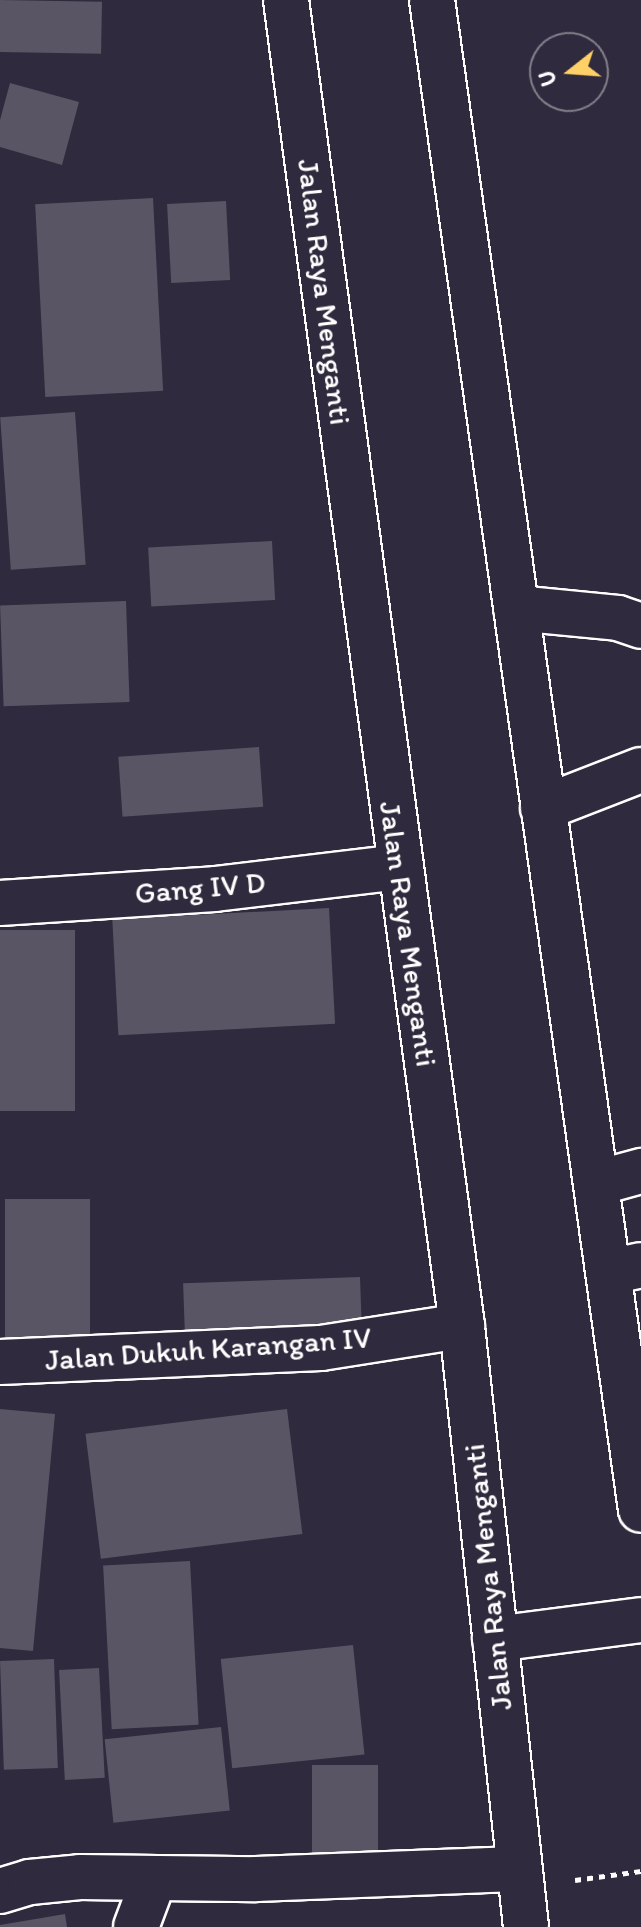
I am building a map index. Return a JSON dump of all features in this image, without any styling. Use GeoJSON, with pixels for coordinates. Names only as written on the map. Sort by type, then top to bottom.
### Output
{"type":"FeatureCollection","features":[{"type":"Feature","properties":{"kind":"main road","name":"Jalan Raya Menganti"},"geometry":{"type":"LineString","coordinates":[[286,0],[462,1326],[526,1927]]}},
{"type":"Feature","properties":{"kind":"main road"},"geometry":{"type":"LineString","coordinates":[[432,0],[597,1183],[625,1268],[641,1510]]}},
{"type":"Feature","properties":{"kind":"main road"},"geometry":{"type":"LineString","coordinates":[[516,608],[618,618],[641,626]]}},
{"type":"Feature","properties":{"kind":"main road"},"geometry":{"type":"LineString","coordinates":[[543,808],[641,770]]}},
{"type":"Feature","properties":{"kind":"main road","name":"Gang IV D"},"geometry":{"type":"LineString","coordinates":[[0,903],[215,889],[399,867]]}},
{"type":"Feature","properties":{"kind":"main road"},"geometry":{"type":"LineString","coordinates":[[597,1183],[641,1171]]}},
{"type":"Feature","properties":{"kind":"main road","name":"Jalan Dukuh Karangan IV"},"geometry":{"type":"LineString","coordinates":[[0,1362],[321,1348],[462,1326]]}},
{"type":"Feature","properties":{"kind":"main road"},"geometry":{"type":"LineString","coordinates":[[495,1639],[641,1620]]}},
{"type":"Feature","properties":{"kind":"main road"},"geometry":{"type":"LineString","coordinates":[[0,1891],[30,1882],[80,1877],[154,1879],[519,1869]]}},
{"type":"Feature","properties":{"kind":"main road"},"geometry":{"type":"LineString","coordinates":[[136,1927],[154,1879]]}},
{"type":"Feature","properties":{"kind":"path"},"geometry":{"type":"LineString","coordinates":[[560,1882],[641,1871]]}},
{"type":"Feature","properties":{"kind":"building"},"geometry":{"type":"Polygon","coordinates":[[[0,0],[102,2],[101,54],[0,52],[0,0]]]}},
{"type":"Feature","properties":{"kind":"building"},"geometry":{"type":"Polygon","coordinates":[[[10,83],[79,102],[62,165],[0,147],[0,120],[10,83]]]}},
{"type":"Feature","properties":{"kind":"building"},"geometry":{"type":"Polygon","coordinates":[[[153,198],[163,391],[45,397],[35,204],[153,198]]]}},
{"type":"Feature","properties":{"kind":"building"},"geometry":{"type":"Polygon","coordinates":[[[226,201],[230,280],[171,283],[167,204],[226,201]]]}},
{"type":"Feature","properties":{"kind":"building"},"geometry":{"type":"Polygon","coordinates":[[[75,412],[86,565],[11,570],[0,417],[75,412]]]}},
{"type":"Feature","properties":{"kind":"building"},"geometry":{"type":"Polygon","coordinates":[[[272,541],[275,600],[151,606],[148,547],[272,541]]]}},
{"type":"Feature","properties":{"kind":"building"},"geometry":{"type":"Polygon","coordinates":[[[126,601],[130,702],[4,706],[0,605],[126,601]]]}},
{"type":"Feature","properties":{"kind":"building"},"geometry":{"type":"Polygon","coordinates":[[[259,747],[263,807],[123,817],[118,757],[259,747]]]}},
{"type":"Feature","properties":{"kind":"building"},"geometry":{"type":"Polygon","coordinates":[[[329,908],[335,1024],[118,1035],[112,919],[329,908]]]}},
{"type":"Feature","properties":{"kind":"building"},"geometry":{"type":"Polygon","coordinates":[[[0,930],[75,930],[75,1111],[0,1111],[0,930]]]}},
{"type":"Feature","properties":{"kind":"building"},"geometry":{"type":"Polygon","coordinates":[[[5,1199],[90,1199],[90,1343],[5,1343],[5,1199]]]}},
{"type":"Feature","properties":{"kind":"building"},"geometry":{"type":"Polygon","coordinates":[[[360,1277],[362,1329],[185,1335],[183,1283],[360,1277]]]}},
{"type":"Feature","properties":{"kind":"building"},"geometry":{"type":"Polygon","coordinates":[[[0,1409],[55,1414],[33,1651],[0,1648],[0,1409]]]}},
{"type":"Feature","properties":{"kind":"building"},"geometry":{"type":"Polygon","coordinates":[[[287,1409],[302,1534],[101,1559],[86,1434],[287,1409]]]}},
{"type":"Feature","properties":{"kind":"building"},"geometry":{"type":"Polygon","coordinates":[[[190,1561],[199,1725],[112,1729],[103,1566],[190,1561]]]}},
{"type":"Feature","properties":{"kind":"building"},"geometry":{"type":"Polygon","coordinates":[[[353,1645],[364,1754],[232,1768],[221,1659],[353,1645]]]}},
{"type":"Feature","properties":{"kind":"building"},"geometry":{"type":"Polygon","coordinates":[[[54,1659],[58,1768],[4,1770],[0,1661],[54,1659]]]}},
{"type":"Feature","properties":{"kind":"building"},"geometry":{"type":"Polygon","coordinates":[[[99,1668],[105,1778],[65,1780],[59,1670],[99,1668]]]}},
{"type":"Feature","properties":{"kind":"building"},"geometry":{"type":"Polygon","coordinates":[[[221,1727],[230,1811],[113,1823],[105,1739],[221,1727]]]}},
{"type":"Feature","properties":{"kind":"building"},"geometry":{"type":"Polygon","coordinates":[[[312,1765],[378,1765],[378,1865],[312,1865],[312,1765]]]}},
{"type":"Feature","properties":{"kind":"building"},"geometry":{"type":"Polygon","coordinates":[[[65,1914],[67,1927],[0,1927],[0,1925],[65,1914]]]}}]}
